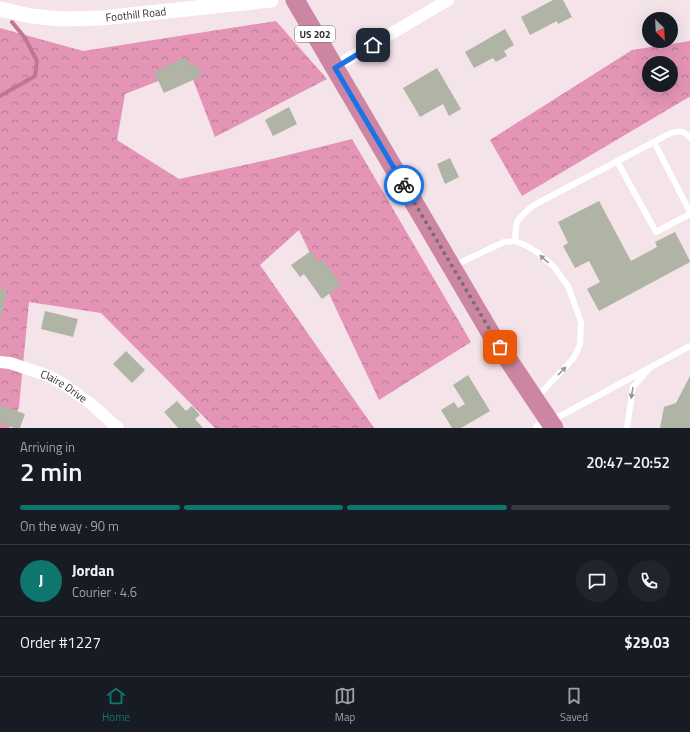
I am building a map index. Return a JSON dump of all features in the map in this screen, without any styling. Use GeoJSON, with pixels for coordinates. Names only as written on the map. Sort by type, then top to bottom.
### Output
{"type":"FeatureCollection","features":[{"type":"Feature","properties":{"kind":"highway","name":"US 202"},"geometry":{"type":"LineString","coordinates":[[295,0],[491,334],[535,399],[548,426]]}},
{"type":"Feature","properties":{"kind":"street","name":"Foothill Road"},"geometry":{"type":"LineString","coordinates":[[0,9],[32,16],[61,19],[101,18],[271,0]]}},
{"type":"Feature","properties":{"kind":"street"},"geometry":{"type":"LineString","coordinates":[[335,68],[448,0]]}},
{"type":"Feature","properties":{"kind":"street","name":"Claire Drive"},"geometry":{"type":"LineString","coordinates":[[0,362],[10,363],[49,376],[65,385],[90,403],[118,428]]}},
{"type":"Feature","properties":{"kind":"lane"},"geometry":{"type":"LineString","coordinates":[[515,241],[515,226],[518,218],[534,206],[673,131],[680,131],[690,138]]}},
{"type":"Feature","properties":{"kind":"lane"},"geometry":{"type":"LineString","coordinates":[[618,161],[656,232],[690,213],[654,142]]}},
{"type":"Feature","properties":{"kind":"lane"},"geometry":{"type":"LineString","coordinates":[[451,267],[504,242],[515,241],[537,252],[554,267],[568,286],[581,322],[580,345],[573,359],[535,399]]}},
{"type":"Feature","properties":{"kind":"lane"},"geometry":{"type":"LineString","coordinates":[[548,426],[653,365],[690,346]]}},
{"type":"Feature","properties":{"kind":"lane"},"geometry":{"type":"LineString","coordinates":[[627,428],[632,387],[653,365]]}},
{"type":"Feature","properties":{"kind":"green space"},"geometry":{"type":"Polygon","coordinates":[[[276,21],[327,79],[215,137],[189,69],[125,94],[117,140],[179,179],[272,159],[352,139],[471,342],[379,400],[299,230],[260,265],[374,428],[215,428],[101,313],[29,302],[19,407],[9,428],[0,428],[0,28],[83,51],[276,21]]]}},
{"type":"Feature","properties":{"kind":"green space"},"geometry":{"type":"Polygon","coordinates":[[[690,41],[690,98],[689,97],[522,196],[490,140],[632,50],[645,48],[678,48],[678,43],[690,41]]]}},
{"type":"Feature","properties":{"kind":"building"},"geometry":{"type":"Polygon","coordinates":[[[553,0],[563,0],[572,17],[558,24],[557,21],[530,35],[521,17],[553,0]]]}},
{"type":"Feature","properties":{"kind":"building"},"geometry":{"type":"Polygon","coordinates":[[[505,29],[514,45],[504,51],[507,56],[496,62],[493,58],[474,68],[465,52],[505,29]]]}},
{"type":"Feature","properties":{"kind":"building"},"geometry":{"type":"Polygon","coordinates":[[[186,57],[191,67],[196,64],[202,76],[164,93],[154,72],[186,57]]]}},
{"type":"Feature","properties":{"kind":"building"},"geometry":{"type":"Polygon","coordinates":[[[437,68],[461,109],[449,116],[443,104],[420,117],[403,88],[437,68]]]}},
{"type":"Feature","properties":{"kind":"building"},"geometry":{"type":"Polygon","coordinates":[[[289,107],[297,124],[273,136],[265,120],[289,107]]]}},
{"type":"Feature","properties":{"kind":"building"},"geometry":{"type":"Polygon","coordinates":[[[450,158],[459,177],[445,184],[437,164],[450,158]]]}},
{"type":"Feature","properties":{"kind":"building"},"geometry":{"type":"Polygon","coordinates":[[[599,201],[631,261],[657,247],[655,242],[675,232],[690,262],[599,311],[587,289],[600,282],[589,261],[575,268],[563,246],[568,243],[558,222],[599,201]]]}},
{"type":"Feature","properties":{"kind":"building"},"geometry":{"type":"Polygon","coordinates":[[[311,251],[319,262],[323,259],[341,285],[322,299],[304,274],[300,277],[291,265],[311,251]]]}},
{"type":"Feature","properties":{"kind":"building"},"geometry":{"type":"Polygon","coordinates":[[[0,289],[7,290],[2,316],[0,315],[0,289]]]}},
{"type":"Feature","properties":{"kind":"building"},"geometry":{"type":"Polygon","coordinates":[[[45,311],[78,319],[73,337],[41,329],[45,311]]]}},
{"type":"Feature","properties":{"kind":"building"},"geometry":{"type":"Polygon","coordinates":[[[126,351],[145,370],[132,383],[113,364],[126,351]]]}},
{"type":"Feature","properties":{"kind":"building"},"geometry":{"type":"Polygon","coordinates":[[[468,375],[490,411],[461,428],[452,428],[441,410],[454,402],[458,408],[465,404],[453,385],[468,375]]]}},
{"type":"Feature","properties":{"kind":"building"},"geometry":{"type":"Polygon","coordinates":[[[690,376],[690,428],[660,428],[664,407],[676,403],[690,376]]]}},
{"type":"Feature","properties":{"kind":"building"},"geometry":{"type":"Polygon","coordinates":[[[177,401],[186,411],[192,406],[200,415],[195,419],[203,428],[178,428],[164,412],[177,401]]]}},
{"type":"Feature","properties":{"kind":"building"},"geometry":{"type":"Polygon","coordinates":[[[0,405],[25,414],[20,428],[14,428],[0,423],[0,405]]]}},
{"type":"Feature","properties":{"kind":"waterway"},"geometry":{"type":"LineString","coordinates":[[0,96],[35,76],[37,61],[25,38],[12,22]]}},
{"type":"Feature","properties":{"kind":"way so far"},"geometry":{"type":"LineString","coordinates":[[404,185],[500,347]]}},
{"type":"Feature","properties":{"kind":"route"},"geometry":{"type":"LineString","coordinates":[[373,45],[335,68],[404,185]]}}]}
